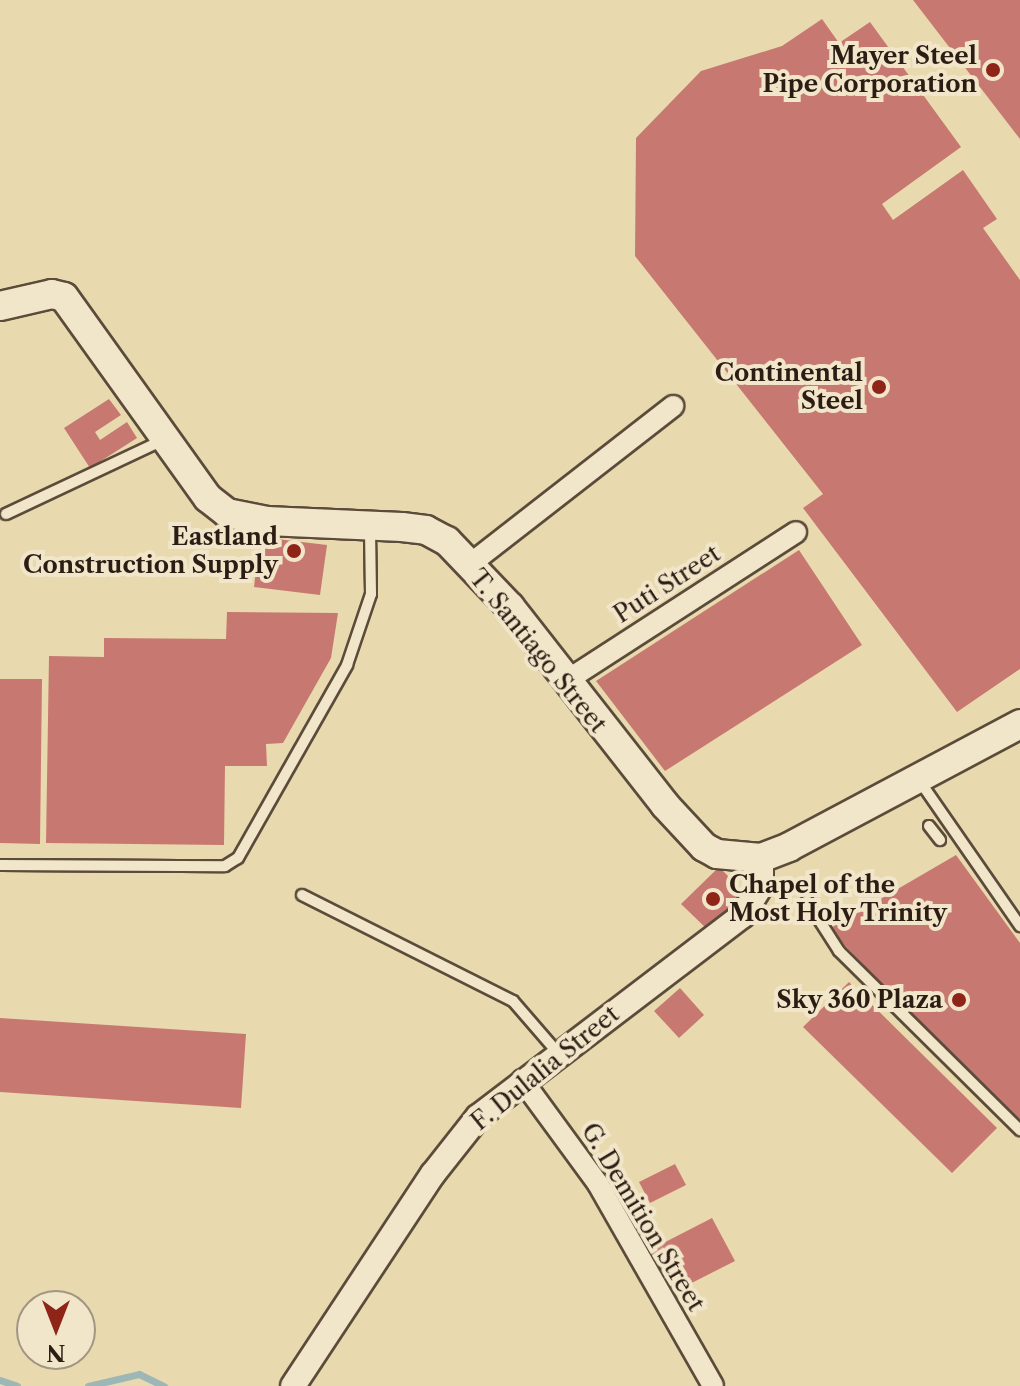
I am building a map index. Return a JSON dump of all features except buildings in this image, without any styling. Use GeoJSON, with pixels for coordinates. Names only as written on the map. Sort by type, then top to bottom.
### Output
{"type":"FeatureCollection","features":[{"type":"Feature","properties":{"kind":"main road","name":"T. Santiago Street"},"geometry":{"type":"LineString","coordinates":[[0,306],[52,294],[64,297],[208,498],[227,513],[370,528],[426,530],[447,541],[566,681],[620,753],[704,847],[739,859],[761,858]]}},
{"type":"Feature","properties":{"kind":"main road"},"geometry":{"type":"LineString","coordinates":[[761,858],[1020,724]]}},
{"type":"Feature","properties":{"kind":"street"},"geometry":{"type":"LineString","coordinates":[[469,565],[673,406]]}},
{"type":"Feature","properties":{"kind":"street","name":"Puti Street"},"geometry":{"type":"LineString","coordinates":[[566,681],[796,532]]}},
{"type":"Feature","properties":{"kind":"street","name":"F. Dulalia Street"},"geometry":{"type":"LineString","coordinates":[[293,1386],[433,1174],[478,1117],[522,1080],[742,916],[761,885],[761,858]]}},
{"type":"Feature","properties":{"kind":"street","name":"G. Demition Street"},"geometry":{"type":"LineString","coordinates":[[522,1080],[598,1184],[713,1386]]}},
{"type":"Feature","properties":{"kind":"lane"},"geometry":{"type":"LineString","coordinates":[[6,514],[166,439]]}},
{"type":"Feature","properties":{"kind":"lane"},"geometry":{"type":"LineString","coordinates":[[0,865],[225,866],[238,858],[347,665],[371,594],[370,528]]}},
{"type":"Feature","properties":{"kind":"lane"},"geometry":{"type":"LineString","coordinates":[[916,777],[1020,926]]}},
{"type":"Feature","properties":{"kind":"lane"},"geometry":{"type":"LineString","coordinates":[[929,826],[940,840]]}},
{"type":"Feature","properties":{"kind":"lane"},"geometry":{"type":"LineString","coordinates":[[302,895],[513,1001],[558,1053]]}},
{"type":"Feature","properties":{"kind":"lane"},"geometry":{"type":"LineString","coordinates":[[807,901],[839,951],[1020,1130]]}},
{"type":"Feature","properties":{"kind":"waterway"},"geometry":{"type":"LineString","coordinates":[[88,1386],[139,1374],[164,1386]]}},
{"type":"Feature","properties":{"kind":"waterway"},"geometry":{"type":"LineString","coordinates":[[0,1380],[17,1386]]}},
{"type":"Feature","properties":{"kind":"place","name":"Mayer Steel Pipe Corporation"},"geometry":{"type":"Point","coordinates":[993,70]}},
{"type":"Feature","properties":{"kind":"place","name":"Continental Steel"},"geometry":{"type":"Point","coordinates":[879,387]}},
{"type":"Feature","properties":{"kind":"place","name":"Eastland Construction Supply"},"geometry":{"type":"Point","coordinates":[294,551]}},
{"type":"Feature","properties":{"kind":"place","name":"Chapel of the Most Holy Trinity"},"geometry":{"type":"Point","coordinates":[713,899]}},
{"type":"Feature","properties":{"kind":"place","name":"Sky 360 Plaza"},"geometry":{"type":"Point","coordinates":[959,1000]}}]}
